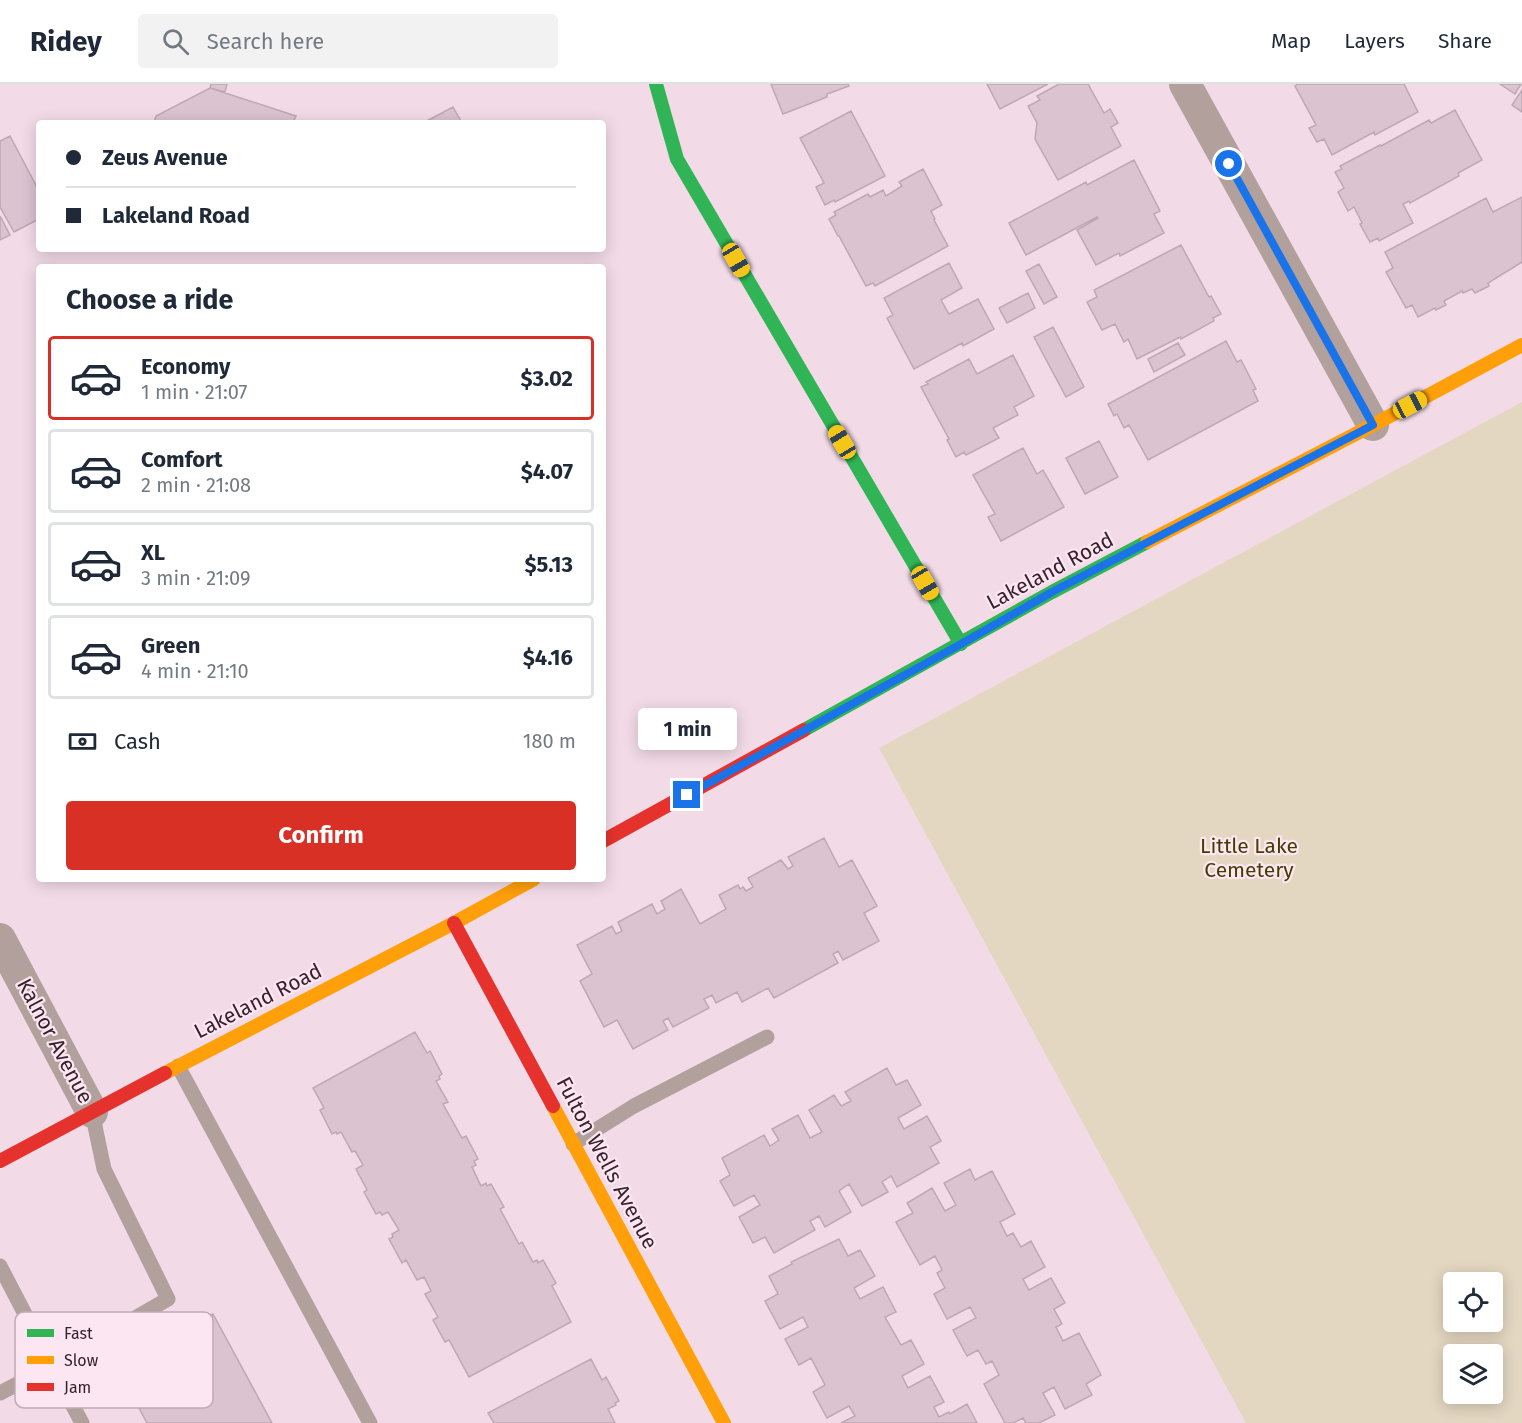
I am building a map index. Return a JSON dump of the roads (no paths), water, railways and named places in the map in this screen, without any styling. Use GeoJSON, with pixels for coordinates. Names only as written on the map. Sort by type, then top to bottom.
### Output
{"type":"FeatureCollection","features":[{"type":"Feature","properties":{"kind":"street"},"geometry":{"type":"LineString","coordinates":[[656,84],[677,159],[961,644]]}},
{"type":"Feature","properties":{"kind":"street"},"geometry":{"type":"LineString","coordinates":[[1185,84],[1373,425]]}},
{"type":"Feature","properties":{"kind":"street","name":"Lakeland Road"},"geometry":{"type":"LineString","coordinates":[[606,839],[1052,592],[1522,345]]}},
{"type":"Feature","properties":{"kind":"street","name":"Lakeland Road"},"geometry":{"type":"LineString","coordinates":[[0,1161],[529,882]]}},
{"type":"Feature","properties":{"kind":"street","name":"Fulton Wells Avenue"},"geometry":{"type":"LineString","coordinates":[[454,923],[724,1423]]}},
{"type":"Feature","properties":{"kind":"street","name":"Kalnor Avenue"},"geometry":{"type":"LineString","coordinates":[[0,939],[92,1112]]}},
{"type":"Feature","properties":{"kind":"lane"},"geometry":{"type":"LineString","coordinates":[[573,1144],[634,1106],[767,1037]]}},
{"type":"Feature","properties":{"kind":"lane"},"geometry":{"type":"LineString","coordinates":[[178,1066],[370,1423]]}},
{"type":"Feature","properties":{"kind":"lane"},"geometry":{"type":"LineString","coordinates":[[92,1112],[104,1169],[168,1299],[145,1312]]}},
{"type":"Feature","properties":{"kind":"lane"},"geometry":{"type":"LineString","coordinates":[[0,1266],[24,1312]]}},
{"type":"Feature","properties":{"kind":"lane"},"geometry":{"type":"LineString","coordinates":[[0,1392],[15,1384]]}},
{"type":"Feature","properties":{"kind":"lane"},"geometry":{"type":"LineString","coordinates":[[74,1408],[82,1423]]}},
{"type":"Feature","properties":{"kind":"park label","name":"Little Lake Cemetery"},"geometry":{"type":"Point","coordinates":[1249,858]}}]}
